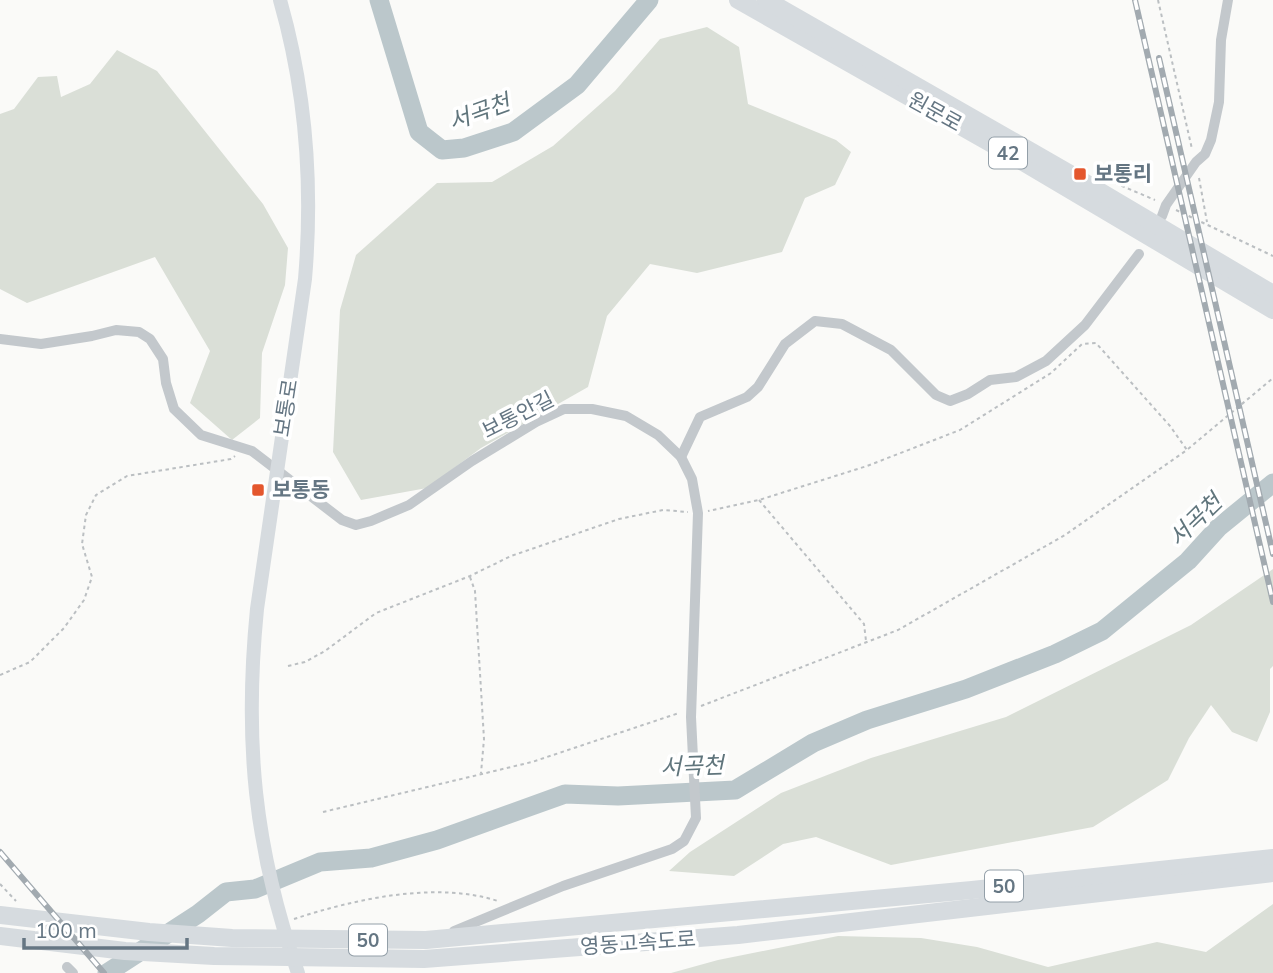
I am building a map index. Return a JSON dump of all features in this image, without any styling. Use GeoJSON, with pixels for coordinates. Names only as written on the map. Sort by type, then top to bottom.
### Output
{"type":"FeatureCollection","features":[{"type":"Feature","properties":{"kind":"highway","name":"원문로"},"geometry":{"type":"LineString","coordinates":[[766,0],[1072,175],[1273,295]]}},
{"type":"Feature","properties":{"kind":"highway","name":"원문로"},"geometry":{"type":"LineString","coordinates":[[739,1],[1008,153],[1273,310]]}},
{"type":"Feature","properties":{"kind":"highway"},"geometry":{"type":"LineString","coordinates":[[1209,865],[1273,847]]}},
{"type":"Feature","properties":{"kind":"highway","name":"영동고속도로"},"geometry":{"type":"LineString","coordinates":[[0,915],[149,932],[232,938],[426,940],[1273,858]]}},
{"type":"Feature","properties":{"kind":"highway","name":"영동고속도로"},"geometry":{"type":"LineString","coordinates":[[0,936],[125,951],[214,956],[425,959],[738,935],[1273,873]]}},
{"type":"Feature","properties":{"kind":"street","name":"보통로"},"geometry":{"type":"LineString","coordinates":[[280,0],[292,48],[302,111],[310,196],[309,228],[305,279],[257,608],[251,737],[258,817],[275,899],[298,973]]}},
{"type":"Feature","properties":{"kind":"street"},"geometry":{"type":"LineString","coordinates":[[1162,216],[1166,205],[1196,162],[1205,154],[1211,140],[1219,102],[1221,40],[1228,0]]}},
{"type":"Feature","properties":{"kind":"street"},"geometry":{"type":"LineString","coordinates":[[681,457],[701,417],[747,397],[758,387],[785,344],[815,321],[842,324],[891,350],[936,395],[950,401],[968,394],[990,380],[1016,377],[1046,361],[1085,325],[1139,254]]}},
{"type":"Feature","properties":{"kind":"street"},"geometry":{"type":"LineString","coordinates":[[0,340],[41,344],[92,337],[116,330],[138,332],[150,339],[163,359],[166,383],[174,409],[201,435],[248,450]]}},
{"type":"Feature","properties":{"kind":"street","name":"보통안길"},"geometry":{"type":"LineString","coordinates":[[248,450],[342,520],[356,525],[409,505],[536,422],[564,409],[593,409],[626,416],[658,435],[681,457],[692,479],[698,513],[691,713],[696,818],[684,841],[672,849],[563,886],[516,906]]}},
{"type":"Feature","properties":{"kind":"street"},"geometry":{"type":"LineString","coordinates":[[389,973],[393,964],[409,946],[476,924],[516,906]]}},
{"type":"Feature","properties":{"kind":"path"},"geometry":{"type":"LineString","coordinates":[[1158,0],[1196,162],[1207,222]]}},
{"type":"Feature","properties":{"kind":"path"},"geometry":{"type":"LineString","coordinates":[[1166,205],[1207,222],[1273,256]]}},
{"type":"Feature","properties":{"kind":"path"},"geometry":{"type":"LineString","coordinates":[[288,666],[304,662],[325,651],[376,613],[470,576],[511,556],[619,519],[663,510],[698,513],[759,500],[867,466],[960,430],[1051,373],[1082,344],[1096,343],[1170,426],[1187,450]]}},
{"type":"Feature","properties":{"kind":"path"},"geometry":{"type":"LineString","coordinates":[[323,811],[532,762],[691,713],[898,630],[1065,535],[1187,450],[1273,378]]}},
{"type":"Feature","properties":{"kind":"path"},"geometry":{"type":"LineString","coordinates":[[0,675],[30,662],[64,628],[84,600],[92,577],[82,544],[86,515],[96,495],[127,476],[231,459],[248,450]]}},
{"type":"Feature","properties":{"kind":"path"},"geometry":{"type":"LineString","coordinates":[[759,500],[864,624],[866,642]]}},
{"type":"Feature","properties":{"kind":"path"},"geometry":{"type":"LineString","coordinates":[[470,576],[475,591],[484,739],[481,774]]}},
{"type":"Feature","properties":{"kind":"path"},"geometry":{"type":"LineString","coordinates":[[290,920],[384,896],[442,893],[486,897],[516,906]]}},
{"type":"Feature","properties":{"kind":"shaded area"},"geometry":{"type":"Polygon","coordinates":[[[707,27],[739,47],[748,104],[836,140],[851,152],[835,185],[805,198],[782,252],[697,273],[650,264],[607,316],[588,387],[481,448],[427,488],[361,500],[333,452],[340,310],[356,255],[437,183],[492,182],[553,146],[615,91],[660,39],[707,27]]]}},
{"type":"Feature","properties":{"kind":"shaded area"},"geometry":{"type":"Polygon","coordinates":[[[117,50],[157,71],[263,204],[288,248],[285,285],[262,353],[260,418],[232,440],[190,403],[210,351],[155,257],[27,303],[0,289],[0,114],[14,109],[38,77],[57,76],[61,97],[90,84],[117,50]]]}},
{"type":"Feature","properties":{"kind":"shaded area"},"geometry":{"type":"Polygon","coordinates":[[[1273,569],[1270,712],[1257,742],[1232,732],[1211,705],[1189,738],[1168,780],[1093,827],[891,865],[816,837],[783,844],[734,876],[669,871],[690,852],[781,793],[871,758],[1006,717],[1191,625],[1273,569]]]}},
{"type":"Feature","properties":{"kind":"shaded area"},"geometry":{"type":"Polygon","coordinates":[[[1273,904],[1273,973],[671,973],[718,960],[838,936],[921,938],[977,947],[1048,967],[1157,942],[1206,952],[1273,904]]]}},
{"type":"Feature","properties":{"kind":"waterway","name":"서곡천"},"geometry":{"type":"LineString","coordinates":[[379,0],[419,132],[442,150],[464,148],[513,132],[577,85],[649,0]]}},
{"type":"Feature","properties":{"kind":"waterway","name":"서곡천"},"geometry":{"type":"LineString","coordinates":[[107,973],[198,914],[226,892],[255,889],[320,862],[371,858],[437,840],[565,794],[618,796],[735,790],[813,743],[867,720],[966,689],[1055,654],[1102,631],[1188,561],[1218,528],[1273,483]]}},
{"type":"Feature","properties":{"kind":"railway"},"geometry":{"type":"LineString","coordinates":[[1135,0],[1273,602]]}},
{"type":"Feature","properties":{"kind":"railway"},"geometry":{"type":"LineString","coordinates":[[1159,58],[1273,554]]}},
{"type":"Feature","properties":{"kind":"railway"},"geometry":{"type":"LineString","coordinates":[[0,852],[104,973]]}},
{"type":"Feature","properties":{"kind":"place","name":"보통리"},"geometry":{"type":"Point","coordinates":[1080,174]}},
{"type":"Feature","properties":{"kind":"place","name":"보통동"},"geometry":{"type":"Point","coordinates":[258,490]}}]}
